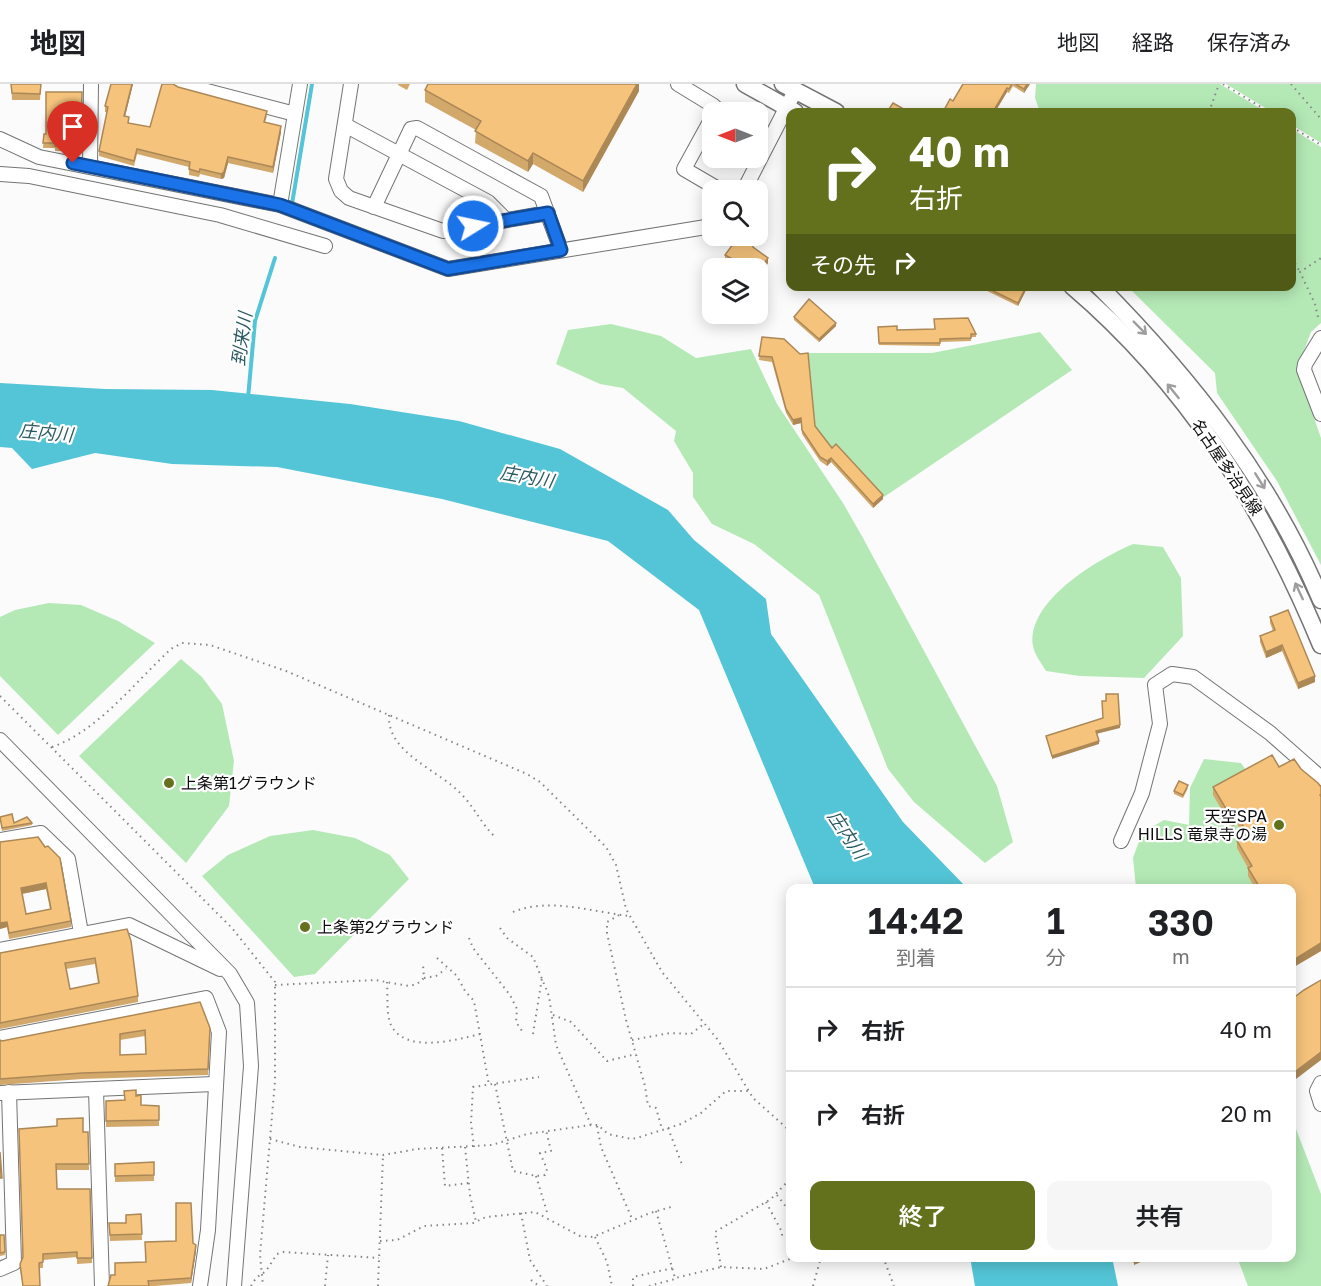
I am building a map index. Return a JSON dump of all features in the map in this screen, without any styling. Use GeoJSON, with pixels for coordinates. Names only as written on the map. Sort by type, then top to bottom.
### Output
{"type":"FeatureCollection","features":[{"type":"Feature","properties":{"kind":"main road"},"geometry":{"type":"LineString","coordinates":[[745,84],[788,108]]}},
{"type":"Feature","properties":{"kind":"main road"},"geometry":{"type":"LineString","coordinates":[[789,87],[828,108]]}},
{"type":"Feature","properties":{"kind":"main road","name":"名古屋多治見線"},"geometry":{"type":"LineString","coordinates":[[1077,291],[1140,350],[1215,443],[1277,545],[1321,645]]}},
{"type":"Feature","properties":{"kind":"main road","name":"名古屋多治見線"},"geometry":{"type":"LineString","coordinates":[[1104,291],[1151,339],[1243,455],[1287,530],[1321,600]]}},
{"type":"Feature","properties":{"kind":"street"},"geometry":{"type":"LineString","coordinates":[[90,84],[90,166]]}},
{"type":"Feature","properties":{"kind":"street"},"geometry":{"type":"LineString","coordinates":[[180,84],[295,114]]}},
{"type":"Feature","properties":{"kind":"street"},"geometry":{"type":"LineString","coordinates":[[280,205],[300,84]]}},
{"type":"Feature","properties":{"kind":"street"},"geometry":{"type":"LineString","coordinates":[[351,84],[336,179],[341,191],[349,198],[443,231],[548,213]]}},
{"type":"Feature","properties":{"kind":"street"},"geometry":{"type":"LineString","coordinates":[[678,84],[707,102]]}},
{"type":"Feature","properties":{"kind":"street"},"geometry":{"type":"LineString","coordinates":[[789,87],[792,108]]}},
{"type":"Feature","properties":{"kind":"street"},"geometry":{"type":"LineString","coordinates":[[750,180],[786,120]]}},
{"type":"Feature","properties":{"kind":"street"},"geometry":{"type":"LineString","coordinates":[[345,124],[488,202],[506,220]]}},
{"type":"Feature","properties":{"kind":"street"},"geometry":{"type":"LineString","coordinates":[[374,207],[411,129],[417,128],[541,195],[561,250]]}},
{"type":"Feature","properties":{"kind":"street"},"geometry":{"type":"LineString","coordinates":[[702,136],[684,169],[703,180]]}},
{"type":"Feature","properties":{"kind":"street"},"geometry":{"type":"LineString","coordinates":[[0,140],[39,157],[280,205],[448,269],[702,228]]}},
{"type":"Feature","properties":{"kind":"street"},"geometry":{"type":"LineString","coordinates":[[0,174],[40,178],[220,215],[324,246]]}},
{"type":"Feature","properties":{"kind":"street"},"geometry":{"type":"LineString","coordinates":[[1321,338],[1305,364],[1304,370],[1321,414]]}},
{"type":"Feature","properties":{"kind":"street"},"geometry":{"type":"LineString","coordinates":[[1121,841],[1142,793],[1160,724],[1155,685],[1172,674],[1194,677],[1269,733],[1321,778]]}},
{"type":"Feature","properties":{"kind":"street"},"geometry":{"type":"LineString","coordinates":[[0,740],[230,974],[247,1003],[250,1066],[234,1286]]}},
{"type":"Feature","properties":{"kind":"street"},"geometry":{"type":"LineString","coordinates":[[0,840],[41,833],[68,859],[81,933]]}},
{"type":"Feature","properties":{"kind":"street"},"geometry":{"type":"LineString","coordinates":[[0,950],[81,933],[129,926],[230,974]]}},
{"type":"Feature","properties":{"kind":"street"},"geometry":{"type":"LineString","coordinates":[[0,1038],[207,998],[219,1032],[214,1084],[208,1230],[200,1286]]}},
{"type":"Feature","properties":{"kind":"street"},"geometry":{"type":"LineString","coordinates":[[1321,1083],[1317,1091],[1321,1104]]}},
{"type":"Feature","properties":{"kind":"street"},"geometry":{"type":"LineString","coordinates":[[0,1269],[14,1263],[4,1092],[214,1084]]}},
{"type":"Feature","properties":{"kind":"street"},"geometry":{"type":"LineString","coordinates":[[96,1090],[102,1286]]}},
{"type":"Feature","properties":{"kind":"path"},"geometry":{"type":"LineString","coordinates":[[1211,108],[1221,84],[1262,108]]}},
{"type":"Feature","properties":{"kind":"path"},"geometry":{"type":"LineString","coordinates":[[1291,84],[1321,119]]}},
{"type":"Feature","properties":{"kind":"path"},"geometry":{"type":"LineString","coordinates":[[1296,129],[1321,145]]}},
{"type":"Feature","properties":{"kind":"path"},"geometry":{"type":"LineString","coordinates":[[1300,272],[1321,258]]}},
{"type":"Feature","properties":{"kind":"path"},"geometry":{"type":"LineString","coordinates":[[1296,265],[1315,304],[1318,317]]}},
{"type":"Feature","properties":{"kind":"path"},"geometry":{"type":"LineString","coordinates":[[0,696],[52,747],[71,740],[98,720],[171,649],[182,643],[210,645],[286,672],[540,782],[612,856],[630,916],[672,986],[705,1023],[729,1057],[747,1090],[786,1127]]}},
{"type":"Feature","properties":{"kind":"path"},"geometry":{"type":"LineString","coordinates":[[389,715],[393,737],[424,765],[454,786],[494,836]]}},
{"type":"Feature","properties":{"kind":"path"},"geometry":{"type":"LineString","coordinates":[[513,912],[534,905],[556,905],[630,916]]}},
{"type":"Feature","properties":{"kind":"path"},"geometry":{"type":"LineString","coordinates":[[619,915],[611,918],[606,926],[648,1107],[656,1108],[663,1130]]}},
{"type":"Feature","properties":{"kind":"path"},"geometry":{"type":"LineString","coordinates":[[500,928],[507,938],[529,952],[542,978],[554,1016],[552,1035],[591,1125]]}},
{"type":"Feature","properties":{"kind":"path"},"geometry":{"type":"LineString","coordinates":[[470,938],[473,948],[505,987],[515,1004],[516,1022],[524,1034]]}},
{"type":"Feature","properties":{"kind":"path"},"geometry":{"type":"LineString","coordinates":[[437,958],[457,976],[465,991],[474,1000],[489,1085]]}},
{"type":"Feature","properties":{"kind":"path"},"geometry":{"type":"LineString","coordinates":[[423,965],[424,978]]}},
{"type":"Feature","properties":{"kind":"path"},"geometry":{"type":"LineString","coordinates":[[275,985],[375,980],[409,986],[417,984],[424,978],[436,976],[447,968]]}},
{"type":"Feature","properties":{"kind":"path"},"geometry":{"type":"LineString","coordinates":[[533,1034],[542,978]]}},
{"type":"Feature","properties":{"kind":"path"},"geometry":{"type":"LineString","coordinates":[[387,982],[389,1019],[396,1031],[410,1039],[440,1044],[480,1034]]}},
{"type":"Feature","properties":{"kind":"path"},"geometry":{"type":"LineString","coordinates":[[554,1016],[571,1022],[607,1060],[636,1054]]}},
{"type":"Feature","properties":{"kind":"path"},"geometry":{"type":"LineString","coordinates":[[632,1040],[670,1033],[691,1034],[705,1023]]}},
{"type":"Feature","properties":{"kind":"path"},"geometry":{"type":"LineString","coordinates":[[474,1147],[471,1123],[473,1088],[539,1077]]}},
{"type":"Feature","properties":{"kind":"path"},"geometry":{"type":"LineString","coordinates":[[495,1084],[513,1171],[536,1176],[546,1173],[540,1154],[551,1151],[546,1130]]}},
{"type":"Feature","properties":{"kind":"path"},"geometry":{"type":"LineString","coordinates":[[270,1138],[300,1147],[383,1155],[417,1149],[474,1147],[546,1130],[591,1125],[597,1125],[608,1134],[626,1138],[663,1130],[701,1113],[722,1092],[747,1090]]}},
{"type":"Feature","properties":{"kind":"path"},"geometry":{"type":"LineString","coordinates":[[597,1125],[601,1147],[633,1221]]}},
{"type":"Feature","properties":{"kind":"path"},"geometry":{"type":"LineString","coordinates":[[668,1128],[683,1167]]}},
{"type":"Feature","properties":{"kind":"path"},"geometry":{"type":"LineString","coordinates":[[465,1147],[476,1221]]}},
{"type":"Feature","properties":{"kind":"path"},"geometry":{"type":"LineString","coordinates":[[442,1148],[445,1186],[469,1184]]}},
{"type":"Feature","properties":{"kind":"path"},"geometry":{"type":"LineString","coordinates":[[378,1286],[383,1155]]}},
{"type":"Feature","properties":{"kind":"path"},"geometry":{"type":"LineString","coordinates":[[536,1176],[547,1212],[543,1216]]}},
{"type":"Feature","properties":{"kind":"path"},"geometry":{"type":"LineString","coordinates":[[721,1267],[714,1232],[766,1202],[786,1184]]}},
{"type":"Feature","properties":{"kind":"path"},"geometry":{"type":"LineString","coordinates":[[777,1194],[786,1206]]}},
{"type":"Feature","properties":{"kind":"path"},"geometry":{"type":"LineString","coordinates":[[766,1202],[782,1232],[782,1237]]}},
{"type":"Feature","properties":{"kind":"path"},"geometry":{"type":"LineString","coordinates":[[380,1241],[397,1239],[424,1227],[536,1212],[580,1236],[595,1237],[656,1211],[671,1208]]}},
{"type":"Feature","properties":{"kind":"path"},"geometry":{"type":"LineString","coordinates":[[656,1211],[675,1278]]}},
{"type":"Feature","properties":{"kind":"path"},"geometry":{"type":"LineString","coordinates":[[521,1213],[530,1260],[548,1286]]}},
{"type":"Feature","properties":{"kind":"path"},"geometry":{"type":"LineString","coordinates":[[595,1237],[606,1262],[612,1286]]}},
{"type":"Feature","properties":{"kind":"path"},"geometry":{"type":"LineString","coordinates":[[251,1286],[256,1278],[266,1271],[277,1254],[379,1257]]}},
{"type":"Feature","properties":{"kind":"path"},"geometry":{"type":"LineString","coordinates":[[325,1286],[328,1255]]}},
{"type":"Feature","properties":{"kind":"path"},"geometry":{"type":"LineString","coordinates":[[649,1286],[721,1267],[764,1269],[786,1260]]}},
{"type":"Feature","properties":{"kind":"path"},"geometry":{"type":"LineString","coordinates":[[813,1286],[820,1262]]}},
{"type":"Feature","properties":{"kind":"path"},"geometry":{"type":"LineString","coordinates":[[885,1262],[894,1286]]}},
{"type":"Feature","properties":{"kind":"path"},"geometry":{"type":"LineString","coordinates":[[633,1286],[633,1277],[673,1268]]}},
{"type":"Feature","properties":{"kind":"path"},"geometry":{"type":"LineString","coordinates":[[531,1280],[539,1286]]}},
{"type":"Feature","properties":{"kind":"green space"},"geometry":{"type":"Polygon","coordinates":[[[1036,84],[1220,84],[1259,108],[1039,108],[1035,98],[1036,84]]]}},
{"type":"Feature","properties":{"kind":"green space"},"geometry":{"type":"Polygon","coordinates":[[[1226,84],[1321,84],[1321,143],[1296,127],[1296,108],[1265,108],[1226,84]]]}},
{"type":"Feature","properties":{"kind":"green space"},"geometry":{"type":"Polygon","coordinates":[[[1296,131],[1321,147],[1321,323],[1311,332],[1297,369],[1321,438],[1321,565],[1277,481],[1217,393],[1215,373],[1132,291],[1296,291],[1296,131]]]}},
{"type":"Feature","properties":{"kind":"green space"},"geometry":{"type":"Polygon","coordinates":[[[611,324],[661,336],[696,358],[751,349],[777,404],[843,503],[863,538],[997,786],[1013,842],[985,863],[914,802],[888,769],[819,595],[754,544],[712,524],[693,497],[693,473],[674,441],[676,431],[623,388],[600,384],[556,364],[568,330],[611,324]]]}},
{"type":"Feature","properties":{"kind":"green space"},"geometry":{"type":"Polygon","coordinates":[[[1040,332],[1072,370],[878,501],[816,437],[802,353],[932,353],[1040,332]]]}},
{"type":"Feature","properties":{"kind":"green space"},"geometry":{"type":"Polygon","coordinates":[[[1133,544],[1163,547],[1181,578],[1183,636],[1144,678],[1080,676],[1046,671],[1036,656],[1033,646],[1034,629],[1041,613],[1052,598],[1084,571],[1133,544]]]}},
{"type":"Feature","properties":{"kind":"green space"},"geometry":{"type":"Polygon","coordinates":[[[49,603],[81,605],[118,621],[155,643],[58,735],[0,676],[0,617],[15,610],[49,603]]]}},
{"type":"Feature","properties":{"kind":"green space","name":"上条第1グラウンド"},"geometry":{"type":"Polygon","coordinates":[[[181,659],[202,677],[222,704],[234,761],[229,806],[186,863],[79,756],[181,659]]]}},
{"type":"Feature","properties":{"kind":"green space"},"geometry":{"type":"Polygon","coordinates":[[[1204,759],[1241,763],[1275,813],[1281,884],[1136,884],[1133,858],[1142,833],[1164,820],[1189,825],[1190,788],[1204,759]]]}},
{"type":"Feature","properties":{"kind":"green space","name":"上条第2グラウンド"},"geometry":{"type":"Polygon","coordinates":[[[313,830],[355,838],[390,855],[409,879],[315,974],[294,977],[202,876],[228,855],[270,836],[313,830]]]}},
{"type":"Feature","properties":{"kind":"green space"},"geometry":{"type":"Polygon","coordinates":[[[1296,1129],[1321,1194],[1321,1286],[1248,1286],[1239,1262],[1296,1262],[1296,1129]]]}},
{"type":"Feature","properties":{"kind":"water","name":"庄内川"},"geometry":{"type":"Polygon","coordinates":[[[0,383],[105,389],[212,390],[350,404],[459,421],[560,449],[668,510],[694,540],[766,599],[771,634],[903,822],[963,884],[813,884],[699,610],[608,541],[442,499],[277,467],[172,464],[95,453],[32,469],[12,448],[0,447],[0,383]]]}},
{"type":"Feature","properties":{"kind":"water"},"geometry":{"type":"Polygon","coordinates":[[[971,1262],[1113,1262],[1118,1286],[975,1286],[971,1262]]]}},
{"type":"Feature","properties":{"kind":"building"},"geometry":{"type":"Polygon","coordinates":[[[11,84],[41,84],[40,94],[12,93],[11,84]]]}},
{"type":"Feature","properties":{"kind":"building"},"geometry":{"type":"Polygon","coordinates":[[[111,84],[132,84],[124,116],[129,117],[128,123],[150,127],[162,84],[173,84],[267,111],[264,122],[281,126],[273,167],[228,157],[224,172],[221,174],[200,169],[199,172],[189,169],[190,162],[137,149],[134,161],[99,151],[108,107],[105,106],[111,84]]]}},
{"type":"Feature","properties":{"kind":"building"},"geometry":{"type":"Polygon","coordinates":[[[428,84],[637,84],[583,181],[533,153],[528,161],[475,131],[481,121],[425,90],[428,84]]]}},
{"type":"Feature","properties":{"kind":"building"},"geometry":{"type":"Polygon","coordinates":[[[963,84],[1012,84],[1009,89],[1007,88],[995,108],[945,108],[950,99],[953,101],[963,84]]]}},
{"type":"Feature","properties":{"kind":"building"},"geometry":{"type":"Polygon","coordinates":[[[1015,84],[1027,84],[1024,89],[1015,84]]]}},
{"type":"Feature","properties":{"kind":"building"},"geometry":{"type":"Polygon","coordinates":[[[46,92],[82,92],[81,133],[78,133],[78,146],[55,146],[55,143],[43,143],[44,134],[46,134],[46,92]]]}},
{"type":"Feature","properties":{"kind":"building"},"geometry":{"type":"Polygon","coordinates":[[[893,103],[902,108],[890,108],[893,103]]]}},
{"type":"Feature","properties":{"kind":"building"},"geometry":{"type":"Polygon","coordinates":[[[732,246],[753,246],[768,258],[731,258],[725,255],[732,246]]]}},
{"type":"Feature","properties":{"kind":"building"},"geometry":{"type":"Polygon","coordinates":[[[993,291],[1024,291],[1018,303],[993,291]]]}},
{"type":"Feature","properties":{"kind":"building"},"geometry":{"type":"Polygon","coordinates":[[[809,299],[836,323],[819,339],[794,317],[809,299]]]}},
{"type":"Feature","properties":{"kind":"building"},"geometry":{"type":"Polygon","coordinates":[[[968,318],[976,334],[971,334],[971,338],[940,339],[940,343],[879,343],[878,327],[897,326],[897,330],[935,329],[934,319],[968,318]]]}},
{"type":"Feature","properties":{"kind":"building"},"geometry":{"type":"Polygon","coordinates":[[[762,337],[784,339],[800,354],[808,353],[815,426],[832,448],[836,444],[883,495],[873,504],[831,458],[827,461],[820,457],[802,430],[801,418],[793,420],[786,409],[772,357],[759,356],[762,337]]]}},
{"type":"Feature","properties":{"kind":"building"},"geometry":{"type":"Polygon","coordinates":[[[1288,610],[1315,676],[1298,683],[1282,645],[1266,652],[1260,636],[1275,630],[1270,617],[1288,610]]]}},
{"type":"Feature","properties":{"kind":"building"},"geometry":{"type":"Polygon","coordinates":[[[1106,694],[1118,694],[1120,725],[1096,731],[1099,741],[1052,756],[1046,736],[1103,718],[1102,701],[1106,701],[1106,694]]]}},
{"type":"Feature","properties":{"kind":"building","name":"天空SPA HILLS 竜泉寺の湯"},"geometry":{"type":"Polygon","coordinates":[[[1272,755],[1279,767],[1294,759],[1301,769],[1321,787],[1321,943],[1296,959],[1296,884],[1258,884],[1248,868],[1252,866],[1237,841],[1248,834],[1237,816],[1232,819],[1213,787],[1272,755]]]}},
{"type":"Feature","properties":{"kind":"building"},"geometry":{"type":"Polygon","coordinates":[[[1179,781],[1188,785],[1183,795],[1174,791],[1179,781]]]}},
{"type":"Feature","properties":{"kind":"building"},"geometry":{"type":"Polygon","coordinates":[[[12,814],[14,823],[27,817],[32,823],[2,828],[0,817],[12,814]]]}},
{"type":"Feature","properties":{"kind":"building"},"geometry":{"type":"Polygon","coordinates":[[[38,837],[45,847],[48,846],[60,858],[71,921],[9,933],[7,922],[0,923],[0,842],[38,837]],[[46,883],[21,888],[26,914],[51,909],[46,883]]]}},
{"type":"Feature","properties":{"kind":"building"},"geometry":{"type":"Polygon","coordinates":[[[127,929],[131,941],[138,996],[0,1023],[0,953],[127,929]],[[95,958],[65,963],[70,989],[99,983],[95,958]]]}},
{"type":"Feature","properties":{"kind":"building"},"geometry":{"type":"Polygon","coordinates":[[[1321,980],[1321,1052],[1296,1071],[1296,996],[1321,980]]]}},
{"type":"Feature","properties":{"kind":"building"},"geometry":{"type":"Polygon","coordinates":[[[200,1002],[210,1028],[208,1069],[82,1073],[0,1079],[0,1040],[200,1002]],[[145,1030],[120,1034],[120,1055],[146,1054],[145,1030]]]}},
{"type":"Feature","properties":{"kind":"building"},"geometry":{"type":"Polygon","coordinates":[[[136,1090],[136,1096],[141,1095],[141,1105],[159,1106],[159,1120],[106,1121],[106,1101],[125,1100],[124,1091],[136,1090]]]}},
{"type":"Feature","properties":{"kind":"building"},"geometry":{"type":"Polygon","coordinates":[[[83,1118],[83,1132],[88,1132],[89,1164],[56,1164],[57,1189],[90,1189],[92,1258],[77,1258],[77,1252],[43,1254],[43,1262],[39,1263],[40,1286],[23,1286],[20,1264],[23,1257],[19,1129],[57,1126],[57,1119],[83,1118]]]}},
{"type":"Feature","properties":{"kind":"building"},"geometry":{"type":"Polygon","coordinates":[[[0,1152],[2,1178],[0,1178],[0,1152]]]}},
{"type":"Feature","properties":{"kind":"building"},"geometry":{"type":"Polygon","coordinates":[[[154,1162],[154,1175],[115,1176],[115,1164],[154,1162]]]}},
{"type":"Feature","properties":{"kind":"building"},"geometry":{"type":"Polygon","coordinates":[[[176,1203],[191,1203],[193,1243],[196,1245],[191,1278],[148,1281],[149,1286],[108,1286],[111,1275],[115,1275],[115,1263],[146,1262],[145,1242],[176,1241],[176,1203]]]}},
{"type":"Feature","properties":{"kind":"building"},"geometry":{"type":"Polygon","coordinates":[[[141,1214],[142,1234],[110,1235],[109,1223],[126,1223],[126,1215],[141,1214]]]}},
{"type":"Feature","properties":{"kind":"building"},"geometry":{"type":"Polygon","coordinates":[[[0,1235],[4,1235],[5,1252],[0,1253],[0,1235]]]}},
{"type":"Feature","properties":{"kind":"waterway","name":"到来川"},"geometry":{"type":"LineString","coordinates":[[292,204],[312,84]]}},
{"type":"Feature","properties":{"kind":"waterway","name":"到来川"},"geometry":{"type":"LineString","coordinates":[[248,398],[255,321],[275,258]]}},
{"type":"Feature","properties":{"kind":"place","name":"上条第1グラウンド"},"geometry":{"type":"Point","coordinates":[169,783]}},
{"type":"Feature","properties":{"kind":"place","name":"天空SPA HILLS 竜泉寺の湯"},"geometry":{"type":"Point","coordinates":[1279,825]}},
{"type":"Feature","properties":{"kind":"place","name":"上条第2グラウンド"},"geometry":{"type":"Point","coordinates":[305,927]}},
{"type":"Feature","properties":{"kind":"route"},"geometry":{"type":"LineString","coordinates":[[73,163],[280,205],[448,269],[561,250],[548,213],[473,226]]}}]}
